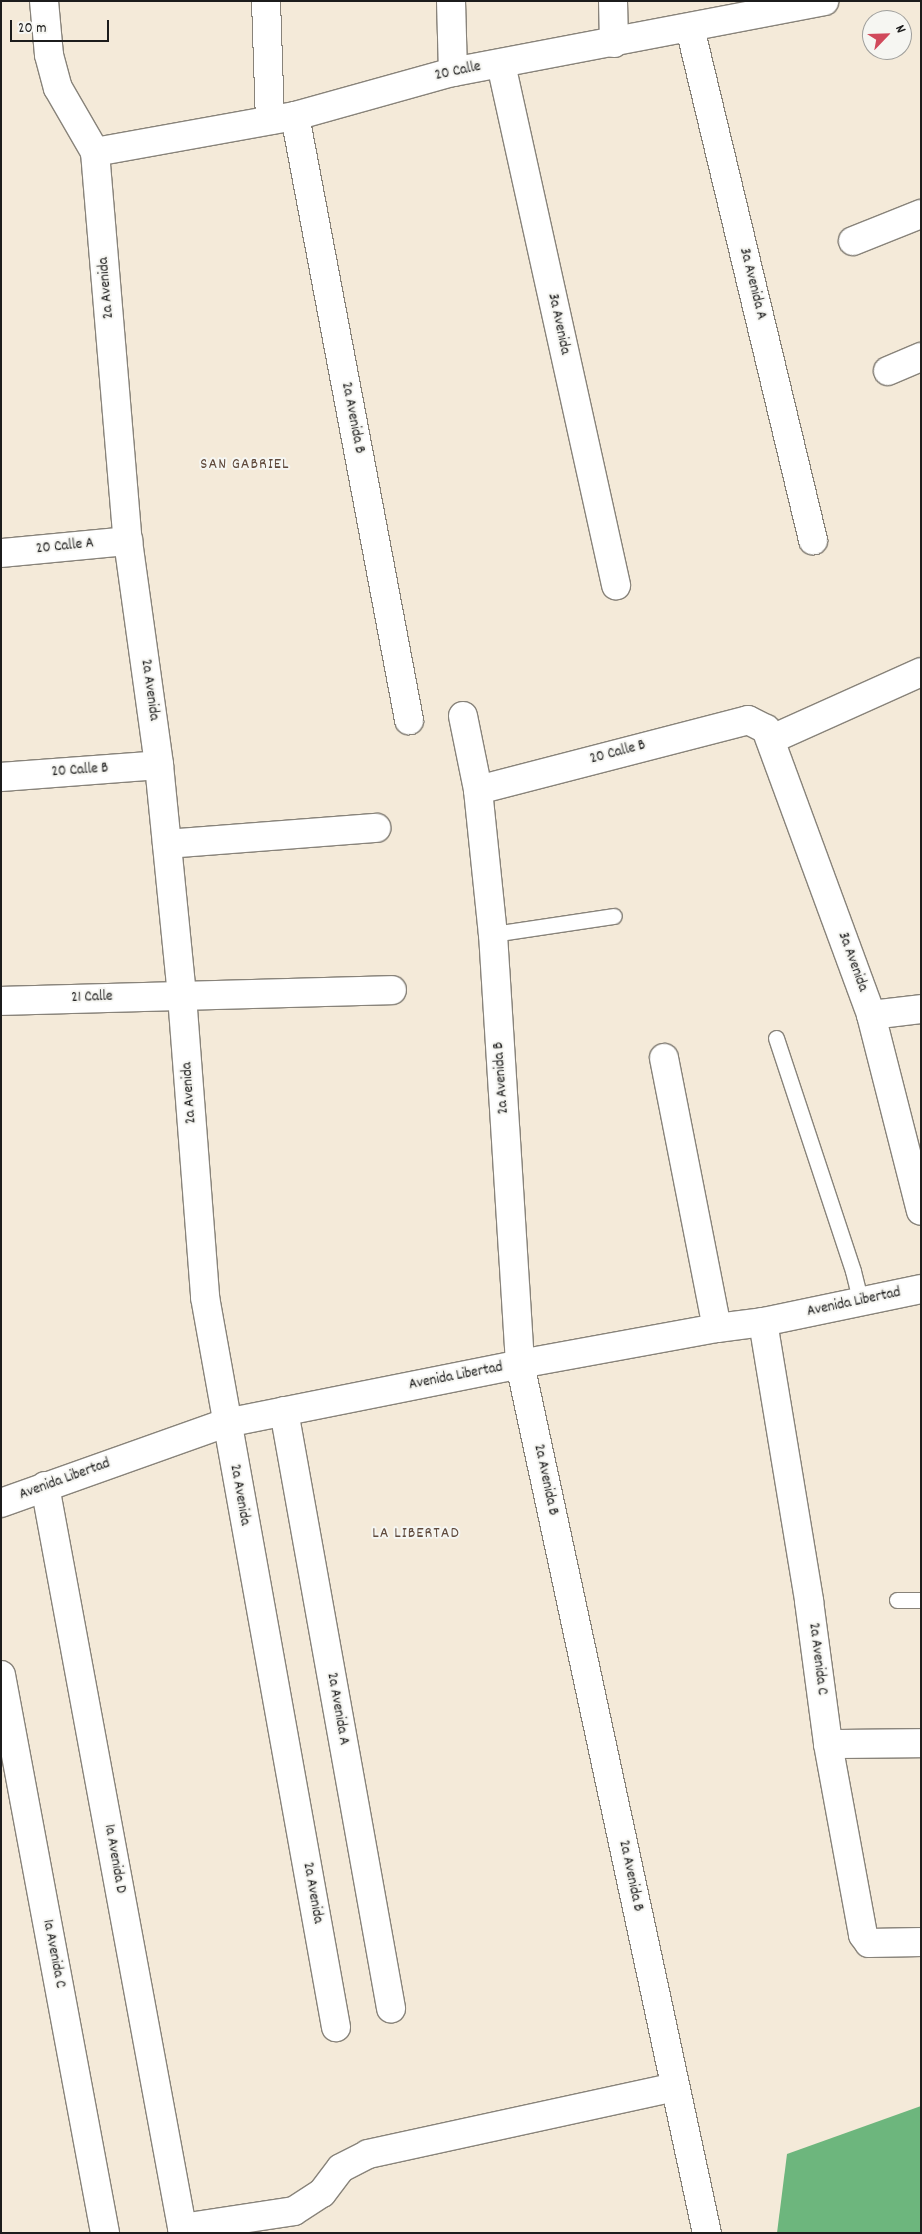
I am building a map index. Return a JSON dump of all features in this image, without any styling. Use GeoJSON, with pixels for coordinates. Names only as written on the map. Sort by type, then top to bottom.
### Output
{"type":"FeatureCollection","features":[{"type":"Feature","properties":{"kind":"street"},"geometry":{"type":"LineString","coordinates":[[44,1],[49,55],[58,88],[95,152]]}},
{"type":"Feature","properties":{"kind":"street","name":"2a Avenida B"},"geometry":{"type":"LineString","coordinates":[[266,1],[283,118],[409,720]]}},
{"type":"Feature","properties":{"kind":"street"},"geometry":{"type":"LineString","coordinates":[[451,1],[453,72]]}},
{"type":"Feature","properties":{"kind":"street"},"geometry":{"type":"LineString","coordinates":[[613,1],[614,43]]}},
{"type":"Feature","properties":{"kind":"street","name":"20 Calle"},"geometry":{"type":"LineString","coordinates":[[95,152],[283,118],[453,72],[614,43],[824,1]]}},
{"type":"Feature","properties":{"kind":"street","name":"3a Avenida A"},"geometry":{"type":"LineString","coordinates":[[690,28],[813,540]]}},
{"type":"Feature","properties":{"kind":"street","name":"3a Avenida"},"geometry":{"type":"LineString","coordinates":[[501,64],[616,585]]}},
{"type":"Feature","properties":{"kind":"street","name":"2a Avenida"},"geometry":{"type":"LineString","coordinates":[[95,152],[128,541],[159,765],[182,996],[205,1297],[226,1423],[336,2027]]}},
{"type":"Feature","properties":{"kind":"street"},"geometry":{"type":"LineString","coordinates":[[853,241],[921,214]]}},
{"type":"Feature","properties":{"kind":"street"},"geometry":{"type":"LineString","coordinates":[[888,371],[921,357]]}},
{"type":"Feature","properties":{"kind":"street","name":"20 Calle A"},"geometry":{"type":"LineString","coordinates":[[1,553],[128,541]]}},
{"type":"Feature","properties":{"kind":"street","name":"20 Calle B"},"geometry":{"type":"LineString","coordinates":[[478,790],[748,720],[765,731],[921,672]]}},
{"type":"Feature","properties":{"kind":"street","name":"2a Avenida B"},"geometry":{"type":"LineString","coordinates":[[463,716],[478,790],[493,934],[520,1364],[707,2233]]}},
{"type":"Feature","properties":{"kind":"street","name":"3a Avenida"},"geometry":{"type":"LineString","coordinates":[[765,731],[871,1015],[921,1211]]}},
{"type":"Feature","properties":{"kind":"street","name":"20 Calle B"},"geometry":{"type":"LineString","coordinates":[[1,777],[159,765]]}},
{"type":"Feature","properties":{"kind":"street"},"geometry":{"type":"LineString","coordinates":[[167,844],[376,828]]}},
{"type":"Feature","properties":{"kind":"street","name":"21 Calle"},"geometry":{"type":"LineString","coordinates":[[1,1001],[392,990]]}},
{"type":"Feature","properties":{"kind":"street"},"geometry":{"type":"LineString","coordinates":[[871,1015],[921,1009]]}},
{"type":"Feature","properties":{"kind":"street"},"geometry":{"type":"LineString","coordinates":[[664,1058],[718,1328]]}},
{"type":"Feature","properties":{"kind":"street","name":"Avenida Libertad"},"geometry":{"type":"LineString","coordinates":[[1,1503],[226,1423],[520,1364],[718,1328],[763,1322],[860,1300],[921,1289]]}},
{"type":"Feature","properties":{"kind":"street","name":"2a Avenida C"},"geometry":{"type":"LineString","coordinates":[[763,1322],[810,1601],[828,1744],[863,1935],[869,1943],[875,1944],[921,1942]]}},
{"type":"Feature","properties":{"kind":"street","name":"2a Avenida A"},"geometry":{"type":"LineString","coordinates":[[284,1410],[391,2008]]}},
{"type":"Feature","properties":{"kind":"street","name":"1a Avenida D"},"geometry":{"type":"LineString","coordinates":[[45,1486],[183,2231]]}},
{"type":"Feature","properties":{"kind":"street","name":"1a Avenida C"},"geometry":{"type":"LineString","coordinates":[[1,1675],[105,2233]]}},
{"type":"Feature","properties":{"kind":"street"},"geometry":{"type":"LineString","coordinates":[[828,1744],[921,1743]]}},
{"type":"Feature","properties":{"kind":"street"},"geometry":{"type":"LineString","coordinates":[[183,2231],[294,2211],[322,2193],[341,2168],[368,2154],[675,2087]]}},
{"type":"Feature","properties":{"kind":"lane"},"geometry":{"type":"LineString","coordinates":[[493,934],[614,916]]}},
{"type":"Feature","properties":{"kind":"lane"},"geometry":{"type":"LineString","coordinates":[[776,1038],[853,1271],[860,1300]]}},
{"type":"Feature","properties":{"kind":"lane"},"geometry":{"type":"LineString","coordinates":[[897,1600],[921,1600]]}},
{"type":"Feature","properties":{"kind":"green space"},"geometry":{"type":"Polygon","coordinates":[[[921,2106],[921,2233],[777,2233],[787,2154],[921,2106]]]}},
{"type":"Feature","properties":{"kind":"district","name":"SAN GABRIEL"},"geometry":{"type":"Point","coordinates":[245,465]}},
{"type":"Feature","properties":{"kind":"district","name":"LA LIBERTAD"},"geometry":{"type":"Point","coordinates":[416,1534]}}]}
